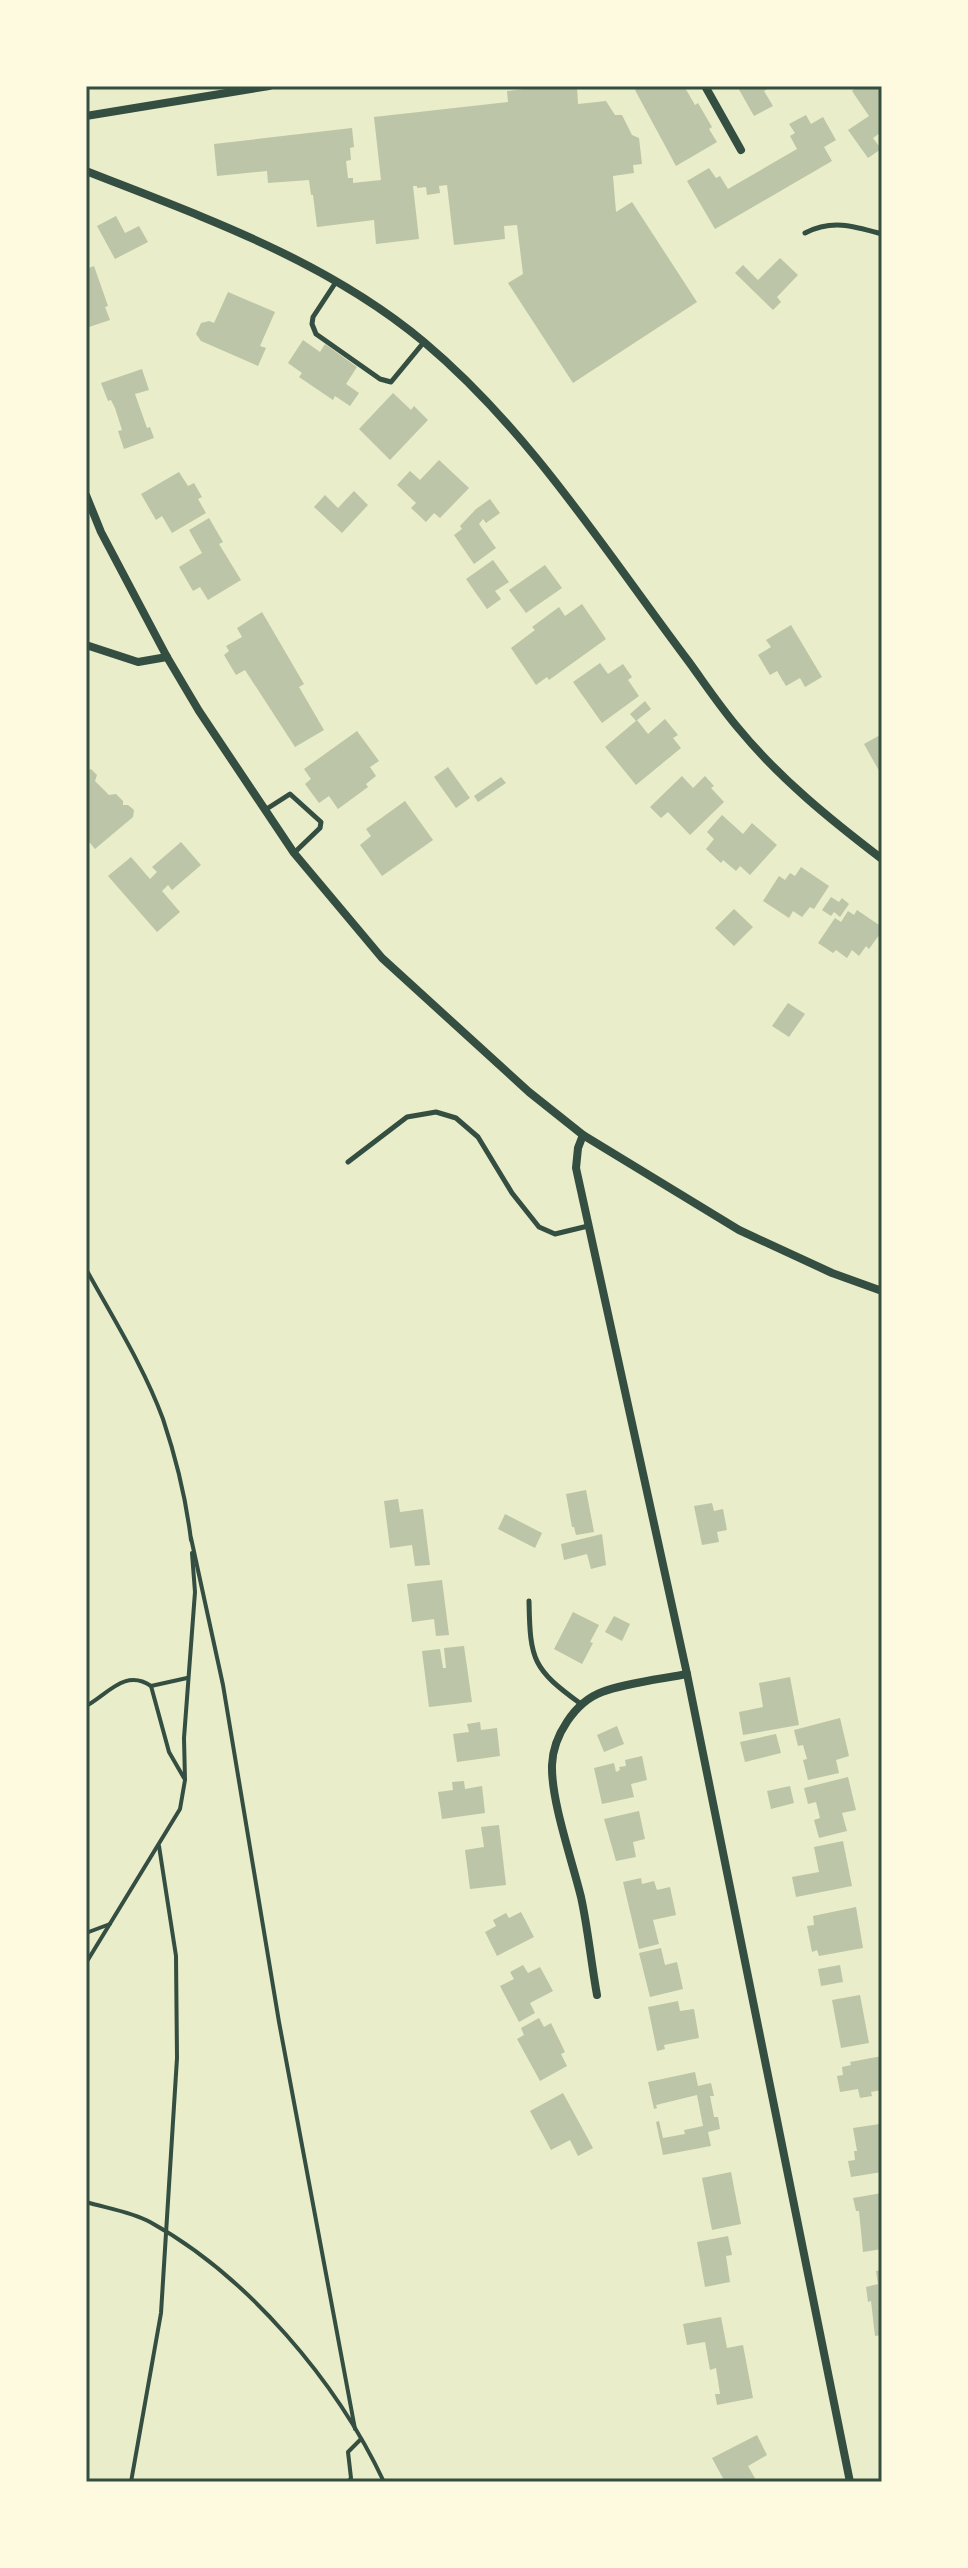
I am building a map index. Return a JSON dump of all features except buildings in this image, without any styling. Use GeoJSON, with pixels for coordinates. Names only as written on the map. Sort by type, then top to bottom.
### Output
{"type":"FeatureCollection","features":[{"type":"Feature","properties":{"kind":"street"},"geometry":{"type":"LineString","coordinates":[[86,116],[269,86]]}},
{"type":"Feature","properties":{"kind":"street"},"geometry":{"type":"LineString","coordinates":[[705,86],[741,150]]}},
{"type":"Feature","properties":{"kind":"street"},"geometry":{"type":"LineString","coordinates":[[86,171],[264,243],[372,303],[424,342],[490,406],[542,464],[740,730],[791,784],[882,859]]}},
{"type":"Feature","properties":{"kind":"street"},"geometry":{"type":"LineString","coordinates":[[86,495],[101,532],[167,657],[264,811],[294,853],[382,958],[529,1092],[583,1135],[739,1230],[832,1273],[882,1291]]}},
{"type":"Feature","properties":{"kind":"street"},"geometry":{"type":"LineString","coordinates":[[86,645],[138,662],[167,657]]}},
{"type":"Feature","properties":{"kind":"street"},"geometry":{"type":"LineString","coordinates":[[583,1135],[576,1168],[687,1674],[850,2482]]}},
{"type":"Feature","properties":{"kind":"street"},"geometry":{"type":"LineString","coordinates":[[597,1995],[582,1901],[555,1789],[552,1764],[557,1739],[582,1705],[601,1692],[687,1674]]}},
{"type":"Feature","properties":{"kind":"lane"},"geometry":{"type":"LineString","coordinates":[[805,233],[835,223],[882,234]]}},
{"type":"Feature","properties":{"kind":"lane"},"geometry":{"type":"LineString","coordinates":[[336,282],[313,317],[316,334],[380,379],[391,382],[424,342]]}},
{"type":"Feature","properties":{"kind":"lane"},"geometry":{"type":"LineString","coordinates":[[264,811],[290,794],[321,822],[320,828],[294,853]]}},
{"type":"Feature","properties":{"kind":"lane"},"geometry":{"type":"LineString","coordinates":[[348,1162],[407,1117],[436,1112],[456,1118],[478,1137],[512,1193],[539,1227],[555,1234],[588,1226]]}},
{"type":"Feature","properties":{"kind":"lane"},"geometry":{"type":"LineString","coordinates":[[529,1601],[530,1641],[535,1663],[553,1684],[582,1705]]}},
{"type":"Feature","properties":{"kind":"path"},"geometry":{"type":"LineString","coordinates":[[86,1269],[138,1365],[162,1417],[180,1475],[223,1685],[279,2022],[355,2429]]}},
{"type":"Feature","properties":{"kind":"path"},"geometry":{"type":"LineString","coordinates":[[86,1963],[180,1809],[185,1780],[184,1738],[195,1592],[191,1538]]}},
{"type":"Feature","properties":{"kind":"path"},"geometry":{"type":"LineString","coordinates":[[151,1686],[188,1677]]}},
{"type":"Feature","properties":{"kind":"path"},"geometry":{"type":"LineString","coordinates":[[86,1706],[123,1682],[142,1680],[151,1686],[169,1752],[185,1780]]}},
{"type":"Feature","properties":{"kind":"path"},"geometry":{"type":"LineString","coordinates":[[131,2482],[161,2313],[177,2058],[176,1956],[159,1843]]}},
{"type":"Feature","properties":{"kind":"path"},"geometry":{"type":"LineString","coordinates":[[86,1933],[110,1924]]}},
{"type":"Feature","properties":{"kind":"path"},"geometry":{"type":"LineString","coordinates":[[86,2202],[148,2221],[215,2266],[271,2318],[304,2354],[361,2438],[384,2482]]}},
{"type":"Feature","properties":{"kind":"path"},"geometry":{"type":"LineString","coordinates":[[351,2481],[348,2452],[361,2438]]}}]}
